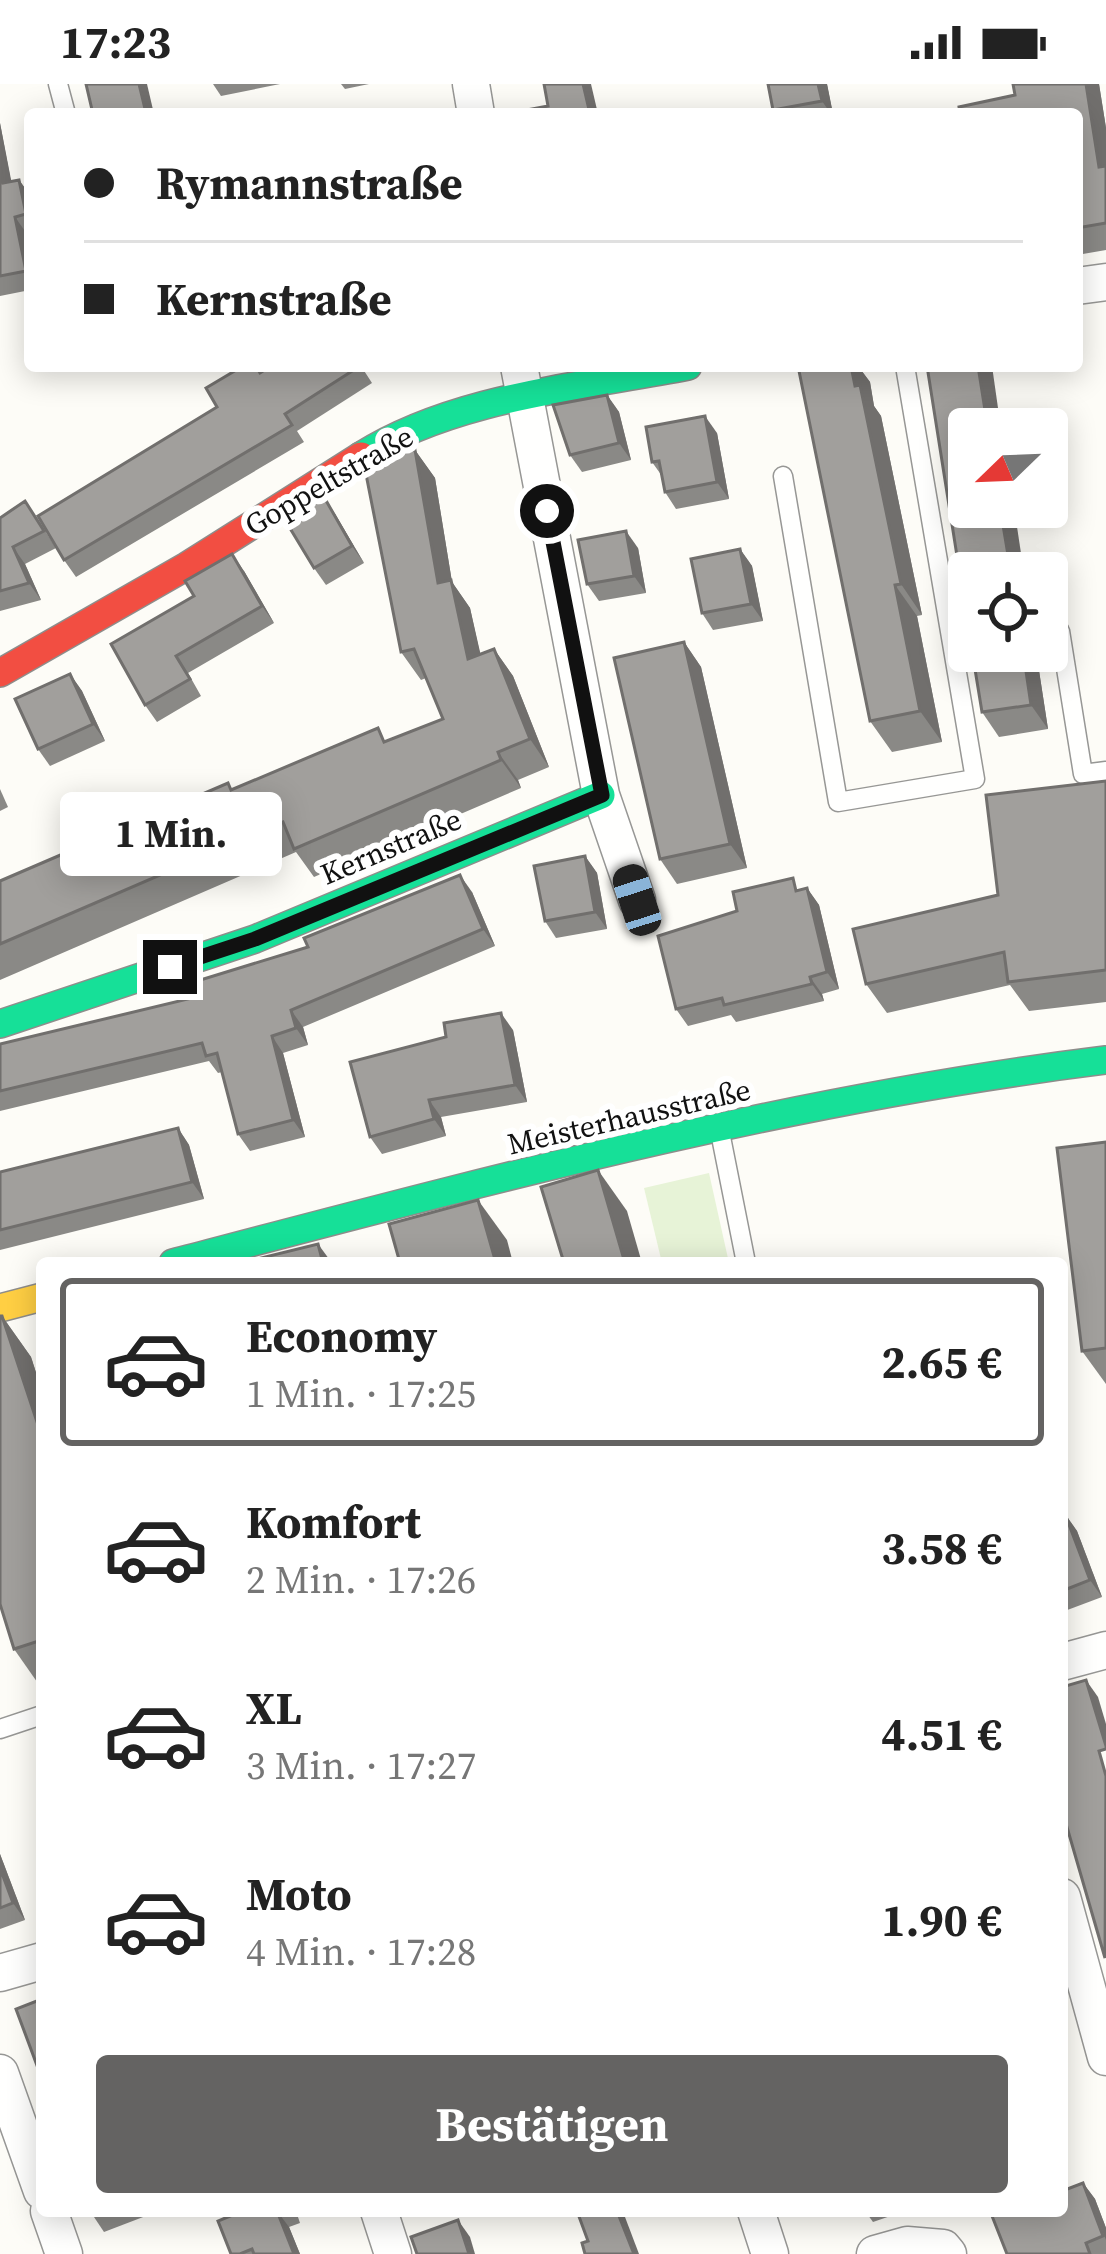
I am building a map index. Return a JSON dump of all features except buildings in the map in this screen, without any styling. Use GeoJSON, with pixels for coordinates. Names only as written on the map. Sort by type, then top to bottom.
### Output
{"type":"FeatureCollection","features":[{"type":"Feature","properties":{"kind":"street","name":"Goppeltstraße"},"geometry":{"type":"LineString","coordinates":[[0,673],[187,566],[398,432],[522,382],[626,372]]}},
{"type":"Feature","properties":{"kind":"street"},"geometry":{"type":"LineString","coordinates":[[522,382],[602,795],[637,900]]}},
{"type":"Feature","properties":{"kind":"street","name":"Kernstraße"},"geometry":{"type":"LineString","coordinates":[[0,1024],[255,939],[602,795]]}},
{"type":"Feature","properties":{"kind":"street","name":"Meisterhausstraße"},"geometry":{"type":"LineString","coordinates":[[197,1257],[719,1128],[1009,1070],[1106,1060]]}},
{"type":"Feature","properties":{"kind":"street"},"geometry":{"type":"LineString","coordinates":[[0,1308],[36,1299]]}},
{"type":"Feature","properties":{"kind":"street"},"geometry":{"type":"LineString","coordinates":[[1068,1661],[1106,1650]]}},
{"type":"Feature","properties":{"kind":"street"},"geometry":{"type":"LineString","coordinates":[[1068,1919],[1106,2057]]}},
{"type":"Feature","properties":{"kind":"street"},"geometry":{"type":"LineString","coordinates":[[0,1973],[36,1963]]}},
{"type":"Feature","properties":{"kind":"street"},"geometry":{"type":"LineString","coordinates":[[1,2080],[36,2175]]}},
{"type":"Feature","properties":{"kind":"street"},"geometry":{"type":"LineString","coordinates":[[51,2217],[64,2254]]}},
{"type":"Feature","properties":{"kind":"street"},"geometry":{"type":"LineString","coordinates":[[381,2217],[393,2254]]}},
{"type":"Feature","properties":{"kind":"street"},"geometry":{"type":"LineString","coordinates":[[758,2217],[770,2254]]}},
{"type":"Feature","properties":{"kind":"street"},"geometry":{"type":"LineString","coordinates":[[875,2254],[907,2245],[943,2248],[948,2254]]}},
{"type":"Feature","properties":{"kind":"lane"},"geometry":{"type":"LineString","coordinates":[[784,476],[838,802],[975,779],[906,372]]}},
{"type":"Feature","properties":{"kind":"lane"},"geometry":{"type":"LineString","coordinates":[[1067,672],[1083,773],[1106,771]]}},
{"type":"Feature","properties":{"kind":"lane"},"geometry":{"type":"LineString","coordinates":[[719,1128],[745,1257]]}},
{"type":"Feature","properties":{"kind":"lane"},"geometry":{"type":"LineString","coordinates":[[0,1729],[36,1717]]}},
{"type":"Feature","properties":{"kind":"green space"},"geometry":{"type":"Polygon","coordinates":[[[709,1173],[728,1257],[661,1257],[644,1188],[709,1173]]]}},
{"type":"Feature","properties":{"kind":"traffic: fast"},"geometry":{"type":"LineString","coordinates":[[361,456],[397,436],[477,407],[654,372]]}},
{"type":"Feature","properties":{"kind":"traffic: fast"},"geometry":{"type":"LineString","coordinates":[[0,1024],[255,939],[601,795]]}},
{"type":"Feature","properties":{"kind":"traffic: fast"},"geometry":{"type":"LineString","coordinates":[[196,1257],[520,1173],[753,1120],[1106,1060]]}},
{"type":"Feature","properties":{"kind":"traffic: slow"},"geometry":{"type":"LineString","coordinates":[[0,1308],[36,1299]]}},
{"type":"Feature","properties":{"kind":"traffic: jam"},"geometry":{"type":"LineString","coordinates":[[0,673],[187,566],[361,456]]}},
{"type":"Feature","properties":{"kind":"route"},"geometry":{"type":"LineString","coordinates":[[170,967],[255,939],[602,795],[547,511]]}}]}
